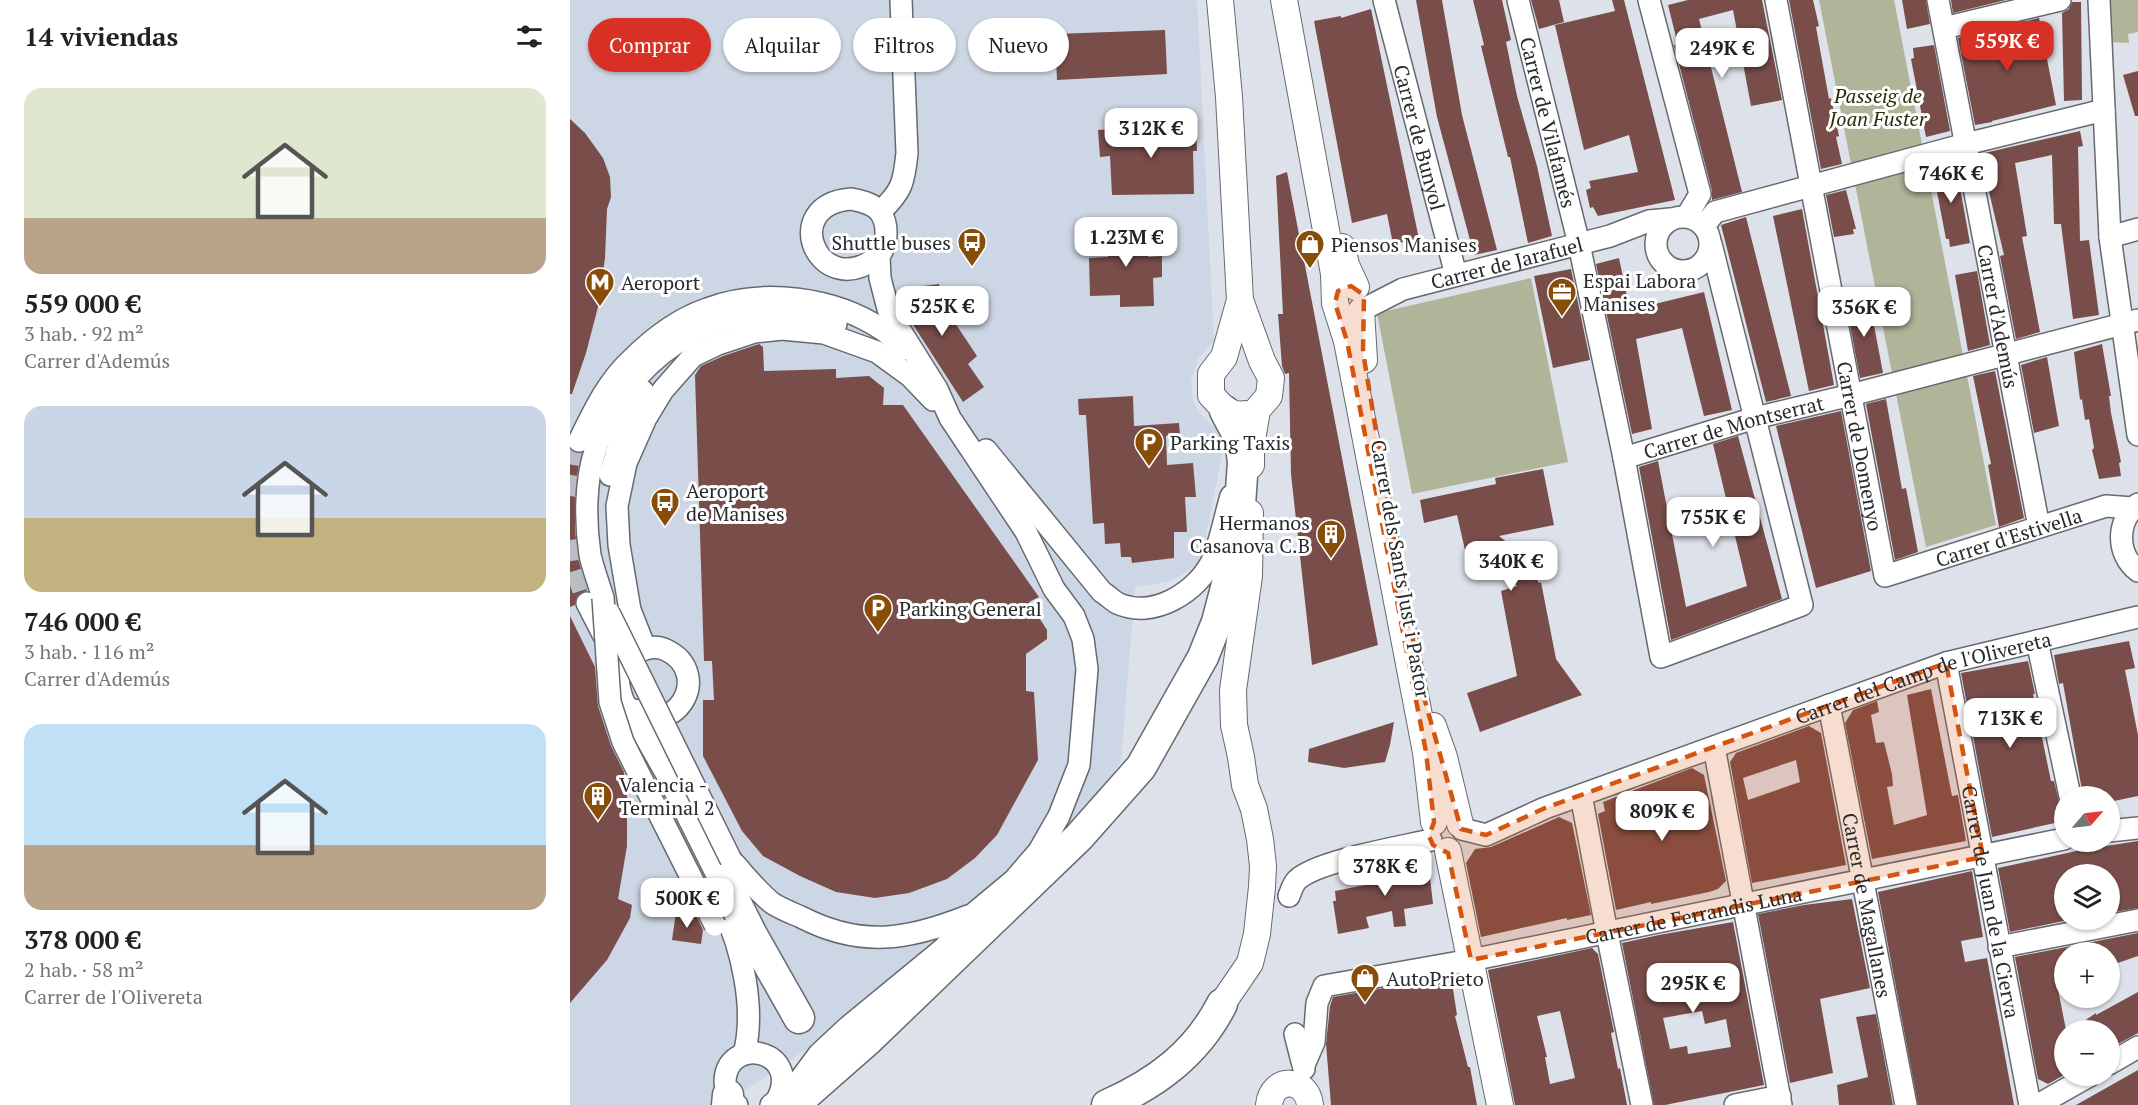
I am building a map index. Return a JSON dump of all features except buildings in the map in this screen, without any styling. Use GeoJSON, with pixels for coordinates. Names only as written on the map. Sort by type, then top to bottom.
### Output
{"type":"FeatureCollection","features":[{"type":"Feature","properties":{"kind":"highway"},"geometry":{"type":"LineString","coordinates":[[781,1103],[868,1040],[1079,837],[1141,766],[1203,657],[1229,576],[1239,519],[1243,462],[1240,439],[1225,411]]}},
{"type":"Feature","properties":{"kind":"highway"},"geometry":{"type":"LineString","coordinates":[[632,710],[670,771],[752,935],[799,1018],[782,972],[731,860]]}},
{"type":"Feature","properties":{"kind":"highway"},"geometry":{"type":"LineString","coordinates":[[1107,1105],[1130,1095],[1158,1078],[1187,1053],[1210,1026],[1222,1004]]}},
{"type":"Feature","properties":{"kind":"main road"},"geometry":{"type":"LineString","coordinates":[[1220,0],[1230,108],[1240,300],[1262,361],[1271,378],[1269,396],[1257,410],[1251,446],[1249,576],[1233,690],[1234,725],[1245,785],[1254,809],[1263,866],[1257,934],[1250,963],[1222,1004]]}},
{"type":"Feature","properties":{"kind":"main road","name":"Carrer dels Sants Just i Pastor"},"geometry":{"type":"LineString","coordinates":[[1285,0],[1311,96],[1346,265],[1425,701],[1444,757],[1461,827]]}},
{"type":"Feature","properties":{"kind":"main road"},"geometry":{"type":"LineString","coordinates":[[1240,300],[1224,357],[1211,374],[1211,395],[1225,411],[1241,415],[1257,410]]}},
{"type":"Feature","properties":{"kind":"main road","name":"Carrer dels Sants Just i Pastor"},"geometry":{"type":"LineString","coordinates":[[1352,300],[1347,340],[1426,752],[1438,838],[1471,960],[1500,1105]]}},
{"type":"Feature","properties":{"kind":"main road"},"geometry":{"type":"LineString","coordinates":[[1224,357],[1244,353],[1262,361]]}},
{"type":"Feature","properties":{"kind":"main road"},"geometry":{"type":"LineString","coordinates":[[1438,838],[1447,817],[1461,827]]}},
{"type":"Feature","properties":{"kind":"main road"},"geometry":{"type":"LineString","coordinates":[[1269,1105],[1272,1092],[1290,1083],[1302,1088],[1310,1102]]}},
{"type":"Feature","properties":{"kind":"street"},"geometry":{"type":"LineString","coordinates":[[873,207],[887,191],[905,177],[907,153],[901,0]]}},
{"type":"Feature","properties":{"kind":"street","name":"Carrer de Bunyol"},"geometry":{"type":"LineString","coordinates":[[1384,0],[1456,275]]}},
{"type":"Feature","properties":{"kind":"street","name":"Carrer de Vilafamés"},"geometry":{"type":"LineString","coordinates":[[1518,0],[1579,244],[1624,458],[1661,657],[1802,605],[1755,418]]}},
{"type":"Feature","properties":{"kind":"street"},"geometry":{"type":"LineString","coordinates":[[1648,0],[1700,194],[1693,226],[1725,301],[1755,418]]}},
{"type":"Feature","properties":{"kind":"street","name":"Carrer de Domenyo"},"geometry":{"type":"LineString","coordinates":[[1776,0],[1885,576]]}},
{"type":"Feature","properties":{"kind":"street","name":"Carrer d'Ademús"},"geometry":{"type":"LineString","coordinates":[[1938,0],[2039,526]]}},
{"type":"Feature","properties":{"kind":"street"},"geometry":{"type":"LineString","coordinates":[[1944,28],[2060,0]]}},
{"type":"Feature","properties":{"kind":"street"},"geometry":{"type":"LineString","coordinates":[[2099,0],[2110,237],[2130,322],[2138,435]]}},
{"type":"Feature","properties":{"kind":"street","name":"Carrer de Jarafuel"},"geometry":{"type":"LineString","coordinates":[[1352,300],[1610,236],[1649,221],[1693,226],[1714,212],[1966,144],[2104,110]]}},
{"type":"Feature","properties":{"kind":"street"},"geometry":{"type":"LineString","coordinates":[[851,199],[873,207],[886,232],[884,246],[879,256],[865,266],[847,270],[830,265],[817,255],[812,244],[813,222],[825,207],[838,200],[851,199]]}},
{"type":"Feature","properties":{"kind":"street"},"geometry":{"type":"LineString","coordinates":[[1693,226],[1707,258],[1697,268],[1678,272],[1662,262],[1656,245],[1659,230],[1693,226]]}},
{"type":"Feature","properties":{"kind":"street"},"geometry":{"type":"LineString","coordinates":[[2110,237],[2138,229]]}},
{"type":"Feature","properties":{"kind":"street","name":"Carrer de Jarafuel"},"geometry":{"type":"LineString","coordinates":[[1610,236],[1636,237],[1656,245]]}},
{"type":"Feature","properties":{"kind":"street"},"geometry":{"type":"LineString","coordinates":[[879,256],[880,278],[888,309],[917,372]]}},
{"type":"Feature","properties":{"kind":"street"},"geometry":{"type":"LineString","coordinates":[[1697,268],[1725,301]]}},
{"type":"Feature","properties":{"kind":"street"},"geometry":{"type":"LineString","coordinates":[[579,441],[601,399],[630,360],[674,325],[706,309],[742,299],[796,300],[836,308],[885,332],[917,372],[950,417],[1026,532],[1054,589],[1074,616],[1083,639],[1087,669],[1079,765],[1059,816],[1039,851],[1014,880],[972,915],[944,948],[848,1027],[819,1054],[781,1103]]}},
{"type":"Feature","properties":{"kind":"street"},"geometry":{"type":"LineString","coordinates":[[747,1016],[734,970],[715,925],[623,742],[609,702],[587,524],[589,483],[598,443],[625,392],[655,359],[686,337],[712,324],[746,314],[769,312],[795,314],[832,322],[888,350],[917,372]]}},
{"type":"Feature","properties":{"kind":"street","name":"Carrer de Montserrat"},"geometry":{"type":"LineString","coordinates":[[1624,458],[1755,418],[2130,322]]}},
{"type":"Feature","properties":{"kind":"street"},"geometry":{"type":"LineString","coordinates":[[640,650],[630,610],[619,545],[617,506],[626,463],[646,418],[663,390],[693,356],[718,344],[754,332],[782,329],[824,333],[877,352],[917,372]]}},
{"type":"Feature","properties":{"kind":"street"},"geometry":{"type":"LineString","coordinates":[[964,439],[987,450],[1102,592],[1117,603],[1136,608],[1160,605],[1179,596],[1198,582],[1212,559],[1243,462]]}},
{"type":"Feature","properties":{"kind":"street","name":"Carrer d'Estivella"},"geometry":{"type":"LineString","coordinates":[[1885,576],[2106,506],[2135,506]]}},
{"type":"Feature","properties":{"kind":"street"},"geometry":{"type":"LineString","coordinates":[[2135,506],[2125,518],[2121,534],[2124,553],[2138,571]]}},
{"type":"Feature","properties":{"kind":"street"},"geometry":{"type":"LineString","coordinates":[[595,601],[621,668]]}},
{"type":"Feature","properties":{"kind":"street"},"geometry":{"type":"LineString","coordinates":[[595,601],[731,860],[772,903],[816,925],[856,937],[890,938],[936,929],[972,915]]}},
{"type":"Feature","properties":{"kind":"street","name":"Carrer del Camp de l'Olivereta"},"geometry":{"type":"LineString","coordinates":[[1461,827],[1486,835],[1545,808],[1946,663],[2138,617]]}},
{"type":"Feature","properties":{"kind":"street"},"geometry":{"type":"LineString","coordinates":[[2037,641],[2068,786]]}},
{"type":"Feature","properties":{"kind":"street"},"geometry":{"type":"LineString","coordinates":[[632,710],[656,719],[673,713],[685,699],[689,681],[685,666],[675,654],[661,648],[640,650],[630,655],[621,668],[618,679],[619,692],[632,710],[655,773],[732,927],[744,967],[747,992],[744,1054]]}},
{"type":"Feature","properties":{"kind":"street","name":"Carrer de Juan de la Cierva"},"geometry":{"type":"LineString","coordinates":[[1946,663],[2030,1105]]}},
{"type":"Feature","properties":{"kind":"street","name":"Carrer de Magallanes"},"geometry":{"type":"LineString","coordinates":[[1829,705],[1906,1105]]}},
{"type":"Feature","properties":{"kind":"street"},"geometry":{"type":"LineString","coordinates":[[1714,747],[1780,1101],[1735,1105]]}},
{"type":"Feature","properties":{"kind":"street"},"geometry":{"type":"LineString","coordinates":[[1581,795],[1642,1105]]}},
{"type":"Feature","properties":{"kind":"street"},"geometry":{"type":"LineString","coordinates":[[2120,830],[2138,828]]}},
{"type":"Feature","properties":{"kind":"street"},"geometry":{"type":"LineString","coordinates":[[1288,896],[1296,881],[1315,870],[1344,860],[1438,838]]}},
{"type":"Feature","properties":{"kind":"street","name":"Carrer de Ferrandis Luna"},"geometry":{"type":"LineString","coordinates":[[1304,1065],[1314,1042],[1317,1003],[1324,986],[1471,960],[2054,841]]}},
{"type":"Feature","properties":{"kind":"street"},"geometry":{"type":"LineString","coordinates":[[1999,947],[2138,920]]}},
{"type":"Feature","properties":{"kind":"street"},"geometry":{"type":"LineString","coordinates":[[1295,1034],[1304,1065],[1310,1102]]}},
{"type":"Feature","properties":{"kind":"street"},"geometry":{"type":"LineString","coordinates":[[2120,1058],[2138,1047]]}},
{"type":"Feature","properties":{"kind":"street"},"geometry":{"type":"LineString","coordinates":[[731,1102],[725,1079],[731,1064],[744,1054],[760,1053],[775,1061],[781,1069],[783,1089],[781,1103]]}},
{"type":"Feature","properties":{"kind":"street"},"geometry":{"type":"LineString","coordinates":[[2038,1105],[2071,1086]]}},
{"type":"Feature","properties":{"kind":"highlighted area"},"geometry":{"type":"Polygon","coordinates":[[[1351,286],[1364,295],[1363,352],[1395,546],[1425,701],[1461,829],[1486,835],[1545,808],[1946,663],[1983,857],[1471,960],[1448,853],[1433,845],[1429,836],[1434,822],[1426,752],[1347,341],[1335,303],[1338,291],[1351,286]]]}},
{"type":"Feature","properties":{"kind":"shaded area"},"geometry":{"type":"Polygon","coordinates":[[[570,0],[1197,0],[1214,341],[1199,357],[1191,381],[1193,400],[1199,412],[1216,429],[1224,445],[1202,556],[1196,565],[1178,577],[1167,582],[1135,587],[1121,762],[1054,850],[954,951],[723,1105],[570,1105],[570,0]]]}},
{"type":"Feature","properties":{"kind":"green space","name":"Passeig de Joan Fuster"},"geometry":{"type":"Polygon","coordinates":[[[1819,0],[1894,0],[1996,525],[1926,547],[1819,0]]]}},
{"type":"Feature","properties":{"kind":"green space"},"geometry":{"type":"Polygon","coordinates":[[[2111,0],[2138,0],[2138,32],[2128,34],[2129,43],[2110,42],[2111,0]]]}},
{"type":"Feature","properties":{"kind":"green space"},"geometry":{"type":"Polygon","coordinates":[[[1531,278],[1568,462],[1412,494],[1377,313],[1531,278]]]}},
{"type":"Feature","properties":{"kind":"tunnel"},"geometry":{"type":"LineString","coordinates":[[570,496],[579,441]]}},
{"type":"Feature","properties":{"kind":"tunnel"},"geometry":{"type":"LineString","coordinates":[[570,540],[573,561],[587,603]]}},
{"type":"Feature","properties":{"kind":"place","name":"Shuttle buses"},"geometry":{"type":"Point","coordinates":[972,268]}},
{"type":"Feature","properties":{"kind":"place","name":"Piensos Manises"},"geometry":{"type":"Point","coordinates":[1310,270]}},
{"type":"Feature","properties":{"kind":"place","name":"Aeroport"},"geometry":{"type":"Point","coordinates":[600,308]}},
{"type":"Feature","properties":{"kind":"place","name":"Espai Labora Manises"},"geometry":{"type":"Point","coordinates":[1562,318]}},
{"type":"Feature","properties":{"kind":"place","name":"Parking Taxis"},"geometry":{"type":"Point","coordinates":[1149,468]}},
{"type":"Feature","properties":{"kind":"place","name":"Aeroport de Manises"},"geometry":{"type":"Point","coordinates":[665,528]}},
{"type":"Feature","properties":{"kind":"place","name":"Hermanos Casanova C.B"},"geometry":{"type":"Point","coordinates":[1331,560]}},
{"type":"Feature","properties":{"kind":"place","name":"Parking General"},"geometry":{"type":"Point","coordinates":[878,634]}},
{"type":"Feature","properties":{"kind":"place","name":"Valencia - Terminal 2"},"geometry":{"type":"Point","coordinates":[598,822]}},
{"type":"Feature","properties":{"kind":"place","name":"AutoPrieto"},"geometry":{"type":"Point","coordinates":[1365,1004]}}]}
